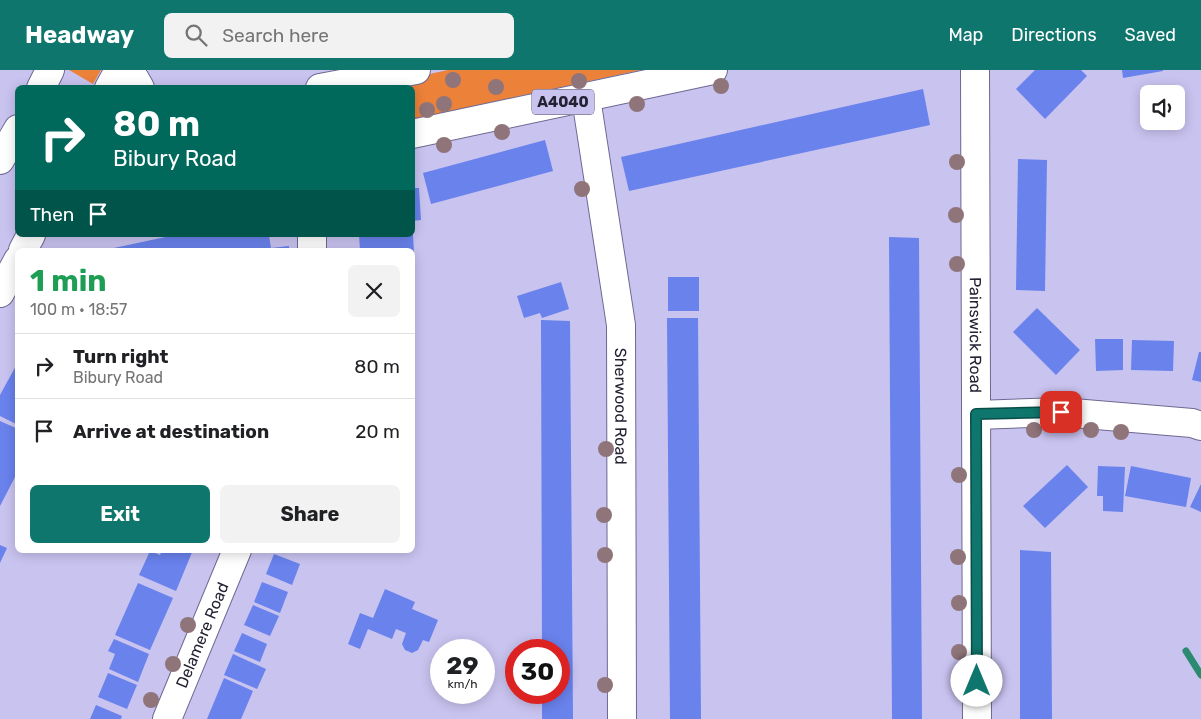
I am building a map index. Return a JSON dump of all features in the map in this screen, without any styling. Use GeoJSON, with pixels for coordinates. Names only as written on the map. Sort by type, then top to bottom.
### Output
{"type":"FeatureCollection","features":[{"type":"Feature","properties":{"kind":"main road"},"geometry":{"type":"LineString","coordinates":[[42,85],[50,70]]}},
{"type":"Feature","properties":{"kind":"main road"},"geometry":{"type":"LineString","coordinates":[[111,85],[119,70]]}},
{"type":"Feature","properties":{"kind":"main road"},"geometry":{"type":"LineString","coordinates":[[132,70],[132,74],[138,85]]}},
{"type":"Feature","properties":{"kind":"main road"},"geometry":{"type":"LineString","coordinates":[[336,85],[416,70]]}},
{"type":"Feature","properties":{"kind":"main road","name":"A4040"},"geometry":{"type":"LineString","coordinates":[[415,133],[713,70]]}},
{"type":"Feature","properties":{"kind":"main road","name":"Painswick Road"},"geometry":{"type":"LineString","coordinates":[[975,70],[977,719]]}},
{"type":"Feature","properties":{"kind":"main road","name":"Sherwood Road"},"geometry":{"type":"LineString","coordinates":[[586,98],[621,325],[622,719]]}},
{"type":"Feature","properties":{"kind":"main road"},"geometry":{"type":"LineString","coordinates":[[0,160],[15,133]]}},
{"type":"Feature","properties":{"kind":"main road"},"geometry":{"type":"LineString","coordinates":[[0,293],[15,266]]}},
{"type":"Feature","properties":{"kind":"main road"},"geometry":{"type":"LineString","coordinates":[[976,414],[1061,412],[1192,423],[1201,426]]}},
{"type":"Feature","properties":{"kind":"main road","name":"Delamere Road"},"geometry":{"type":"LineString","coordinates":[[167,719],[236,553]]}},
{"type":"Feature","properties":{"kind":"shaded area"},"geometry":{"type":"Polygon","coordinates":[[[69,70],[101,70],[93,84],[69,70]]]}},
{"type":"Feature","properties":{"kind":"shaded area"},"geometry":{"type":"Polygon","coordinates":[[[448,70],[641,70],[415,119],[415,85],[379,85],[448,70]]]}},
{"type":"Feature","properties":{"kind":"building"},"geometry":{"type":"Polygon","coordinates":[[[1035,70],[1081,70],[1087,76],[1045,119],[1016,89],[1035,70]]]}},
{"type":"Feature","properties":{"kind":"building"},"geometry":{"type":"Polygon","coordinates":[[[1122,70],[1163,70],[1163,71],[1123,78],[1122,70]]]}},
{"type":"Feature","properties":{"kind":"building"},"geometry":{"type":"Polygon","coordinates":[[[923,89],[930,125],[629,191],[621,157],[923,89]]]}},
{"type":"Feature","properties":{"kind":"building"},"geometry":{"type":"Polygon","coordinates":[[[545,140],[553,171],[431,204],[423,173],[545,140]]]}},
{"type":"Feature","properties":{"kind":"building"},"geometry":{"type":"Polygon","coordinates":[[[1018,159],[1047,160],[1045,291],[1016,290],[1018,159]]]}},
{"type":"Feature","properties":{"kind":"building"},"geometry":{"type":"Polygon","coordinates":[[[415,188],[419,188],[421,220],[415,221],[415,188]]]}},
{"type":"Feature","properties":{"kind":"building"},"geometry":{"type":"Polygon","coordinates":[[[166,237],[269,237],[271,248],[114,248],[166,237]]]}},
{"type":"Feature","properties":{"kind":"building"},"geometry":{"type":"Polygon","coordinates":[[[359,237],[413,237],[414,248],[360,248],[359,237]]]}},
{"type":"Feature","properties":{"kind":"building"},"geometry":{"type":"Polygon","coordinates":[[[889,237],[919,238],[922,719],[892,719],[889,237]]]}},
{"type":"Feature","properties":{"kind":"building"},"geometry":{"type":"Polygon","coordinates":[[[289,246],[289,248],[271,248],[289,246]]]}},
{"type":"Feature","properties":{"kind":"building"},"geometry":{"type":"Polygon","coordinates":[[[668,277],[699,277],[699,311],[668,311],[668,277]]]}},
{"type":"Feature","properties":{"kind":"building"},"geometry":{"type":"Polygon","coordinates":[[[561,282],[569,309],[542,318],[540,313],[524,318],[517,296],[561,282]]]}},
{"type":"Feature","properties":{"kind":"building"},"geometry":{"type":"Polygon","coordinates":[[[1037,308],[1080,350],[1056,375],[1013,332],[1037,308]]]}},
{"type":"Feature","properties":{"kind":"building"},"geometry":{"type":"Polygon","coordinates":[[[667,318],[698,318],[701,719],[670,719],[667,318]]]}},
{"type":"Feature","properties":{"kind":"building"},"geometry":{"type":"Polygon","coordinates":[[[541,320],[570,321],[573,719],[542,719],[542,704],[570,704],[570,639],[542,639],[541,320]]]}},
{"type":"Feature","properties":{"kind":"building"},"geometry":{"type":"Polygon","coordinates":[[[1095,339],[1123,339],[1123,370],[1096,371],[1095,339]]]}},
{"type":"Feature","properties":{"kind":"building"},"geometry":{"type":"Polygon","coordinates":[[[1132,340],[1174,341],[1173,371],[1131,370],[1132,340]]]}},
{"type":"Feature","properties":{"kind":"building"},"geometry":{"type":"Polygon","coordinates":[[[1199,352],[1201,352],[1201,382],[1192,380],[1199,352]]]}},
{"type":"Feature","properties":{"kind":"building"},"geometry":{"type":"Polygon","coordinates":[[[15,368],[15,424],[0,416],[0,395],[15,368]]]}},
{"type":"Feature","properties":{"kind":"building"},"geometry":{"type":"Polygon","coordinates":[[[0,421],[15,428],[15,477],[0,506],[0,421]]]}},
{"type":"Feature","properties":{"kind":"building"},"geometry":{"type":"Polygon","coordinates":[[[1067,465],[1088,487],[1045,528],[1023,506],[1067,465]]]}},
{"type":"Feature","properties":{"kind":"building"},"geometry":{"type":"Polygon","coordinates":[[[1098,466],[1125,467],[1123,512],[1103,511],[1103,496],[1097,496],[1098,466]]]}},
{"type":"Feature","properties":{"kind":"building"},"geometry":{"type":"Polygon","coordinates":[[[1131,466],[1191,478],[1186,507],[1125,496],[1131,466]]]}},
{"type":"Feature","properties":{"kind":"building"},"geometry":{"type":"Polygon","coordinates":[[[1201,484],[1201,512],[1190,507],[1201,484]]]}},
{"type":"Feature","properties":{"kind":"building"},"geometry":{"type":"Polygon","coordinates":[[[0,545],[7,548],[0,563],[0,545]]]}},
{"type":"Feature","properties":{"kind":"building"},"geometry":{"type":"Polygon","coordinates":[[[1020,550],[1051,552],[1052,719],[1020,719],[1020,550]]]}},
{"type":"Feature","properties":{"kind":"building"},"geometry":{"type":"Polygon","coordinates":[[[149,553],[160,555],[161,553],[192,553],[176,591],[139,575],[149,553]]]}},
{"type":"Feature","properties":{"kind":"building"},"geometry":{"type":"Polygon","coordinates":[[[274,554],[300,564],[292,585],[266,574],[274,554]]]}},
{"type":"Feature","properties":{"kind":"building"},"geometry":{"type":"Polygon","coordinates":[[[262,582],[288,592],[280,613],[254,602],[262,582]]]}},
{"type":"Feature","properties":{"kind":"building"},"geometry":{"type":"Polygon","coordinates":[[[138,583],[173,598],[150,650],[115,635],[138,583]]]}},
{"type":"Feature","properties":{"kind":"building"},"geometry":{"type":"Polygon","coordinates":[[[385,589],[415,602],[412,609],[438,620],[429,642],[423,640],[418,650],[412,653],[405,650],[402,644],[406,633],[396,629],[392,639],[368,629],[360,649],[348,644],[360,613],[373,618],[385,589]]]}},
{"type":"Feature","properties":{"kind":"building"},"geometry":{"type":"Polygon","coordinates":[[[253,605],[279,616],[270,636],[244,625],[253,605]]]}},
{"type":"Feature","properties":{"kind":"building"},"geometry":{"type":"Polygon","coordinates":[[[242,633],[267,644],[260,662],[234,651],[242,633]]]}},
{"type":"Feature","properties":{"kind":"building"},"geometry":{"type":"Polygon","coordinates":[[[114,639],[149,654],[138,682],[109,669],[115,654],[108,651],[114,639]]]}},
{"type":"Feature","properties":{"kind":"building"},"geometry":{"type":"Polygon","coordinates":[[[233,654],[266,669],[257,689],[224,675],[233,654]]]}},
{"type":"Feature","properties":{"kind":"building"},"geometry":{"type":"Polygon","coordinates":[[[108,673],[137,685],[127,709],[98,697],[108,673]]]}},
{"type":"Feature","properties":{"kind":"building"},"geometry":{"type":"Polygon","coordinates":[[[224,678],[253,691],[241,719],[207,719],[224,678]]]}},
{"type":"Feature","properties":{"kind":"building"},"geometry":{"type":"Polygon","coordinates":[[[96,705],[122,716],[121,719],[90,719],[96,705]]]}},
{"type":"Feature","properties":{"kind":"waterway"},"geometry":{"type":"LineString","coordinates":[[1186,651],[1201,675]]}},
{"type":"Feature","properties":{"kind":"route"},"geometry":{"type":"LineString","coordinates":[[977,681],[976,414],[1061,412]]}}]}
